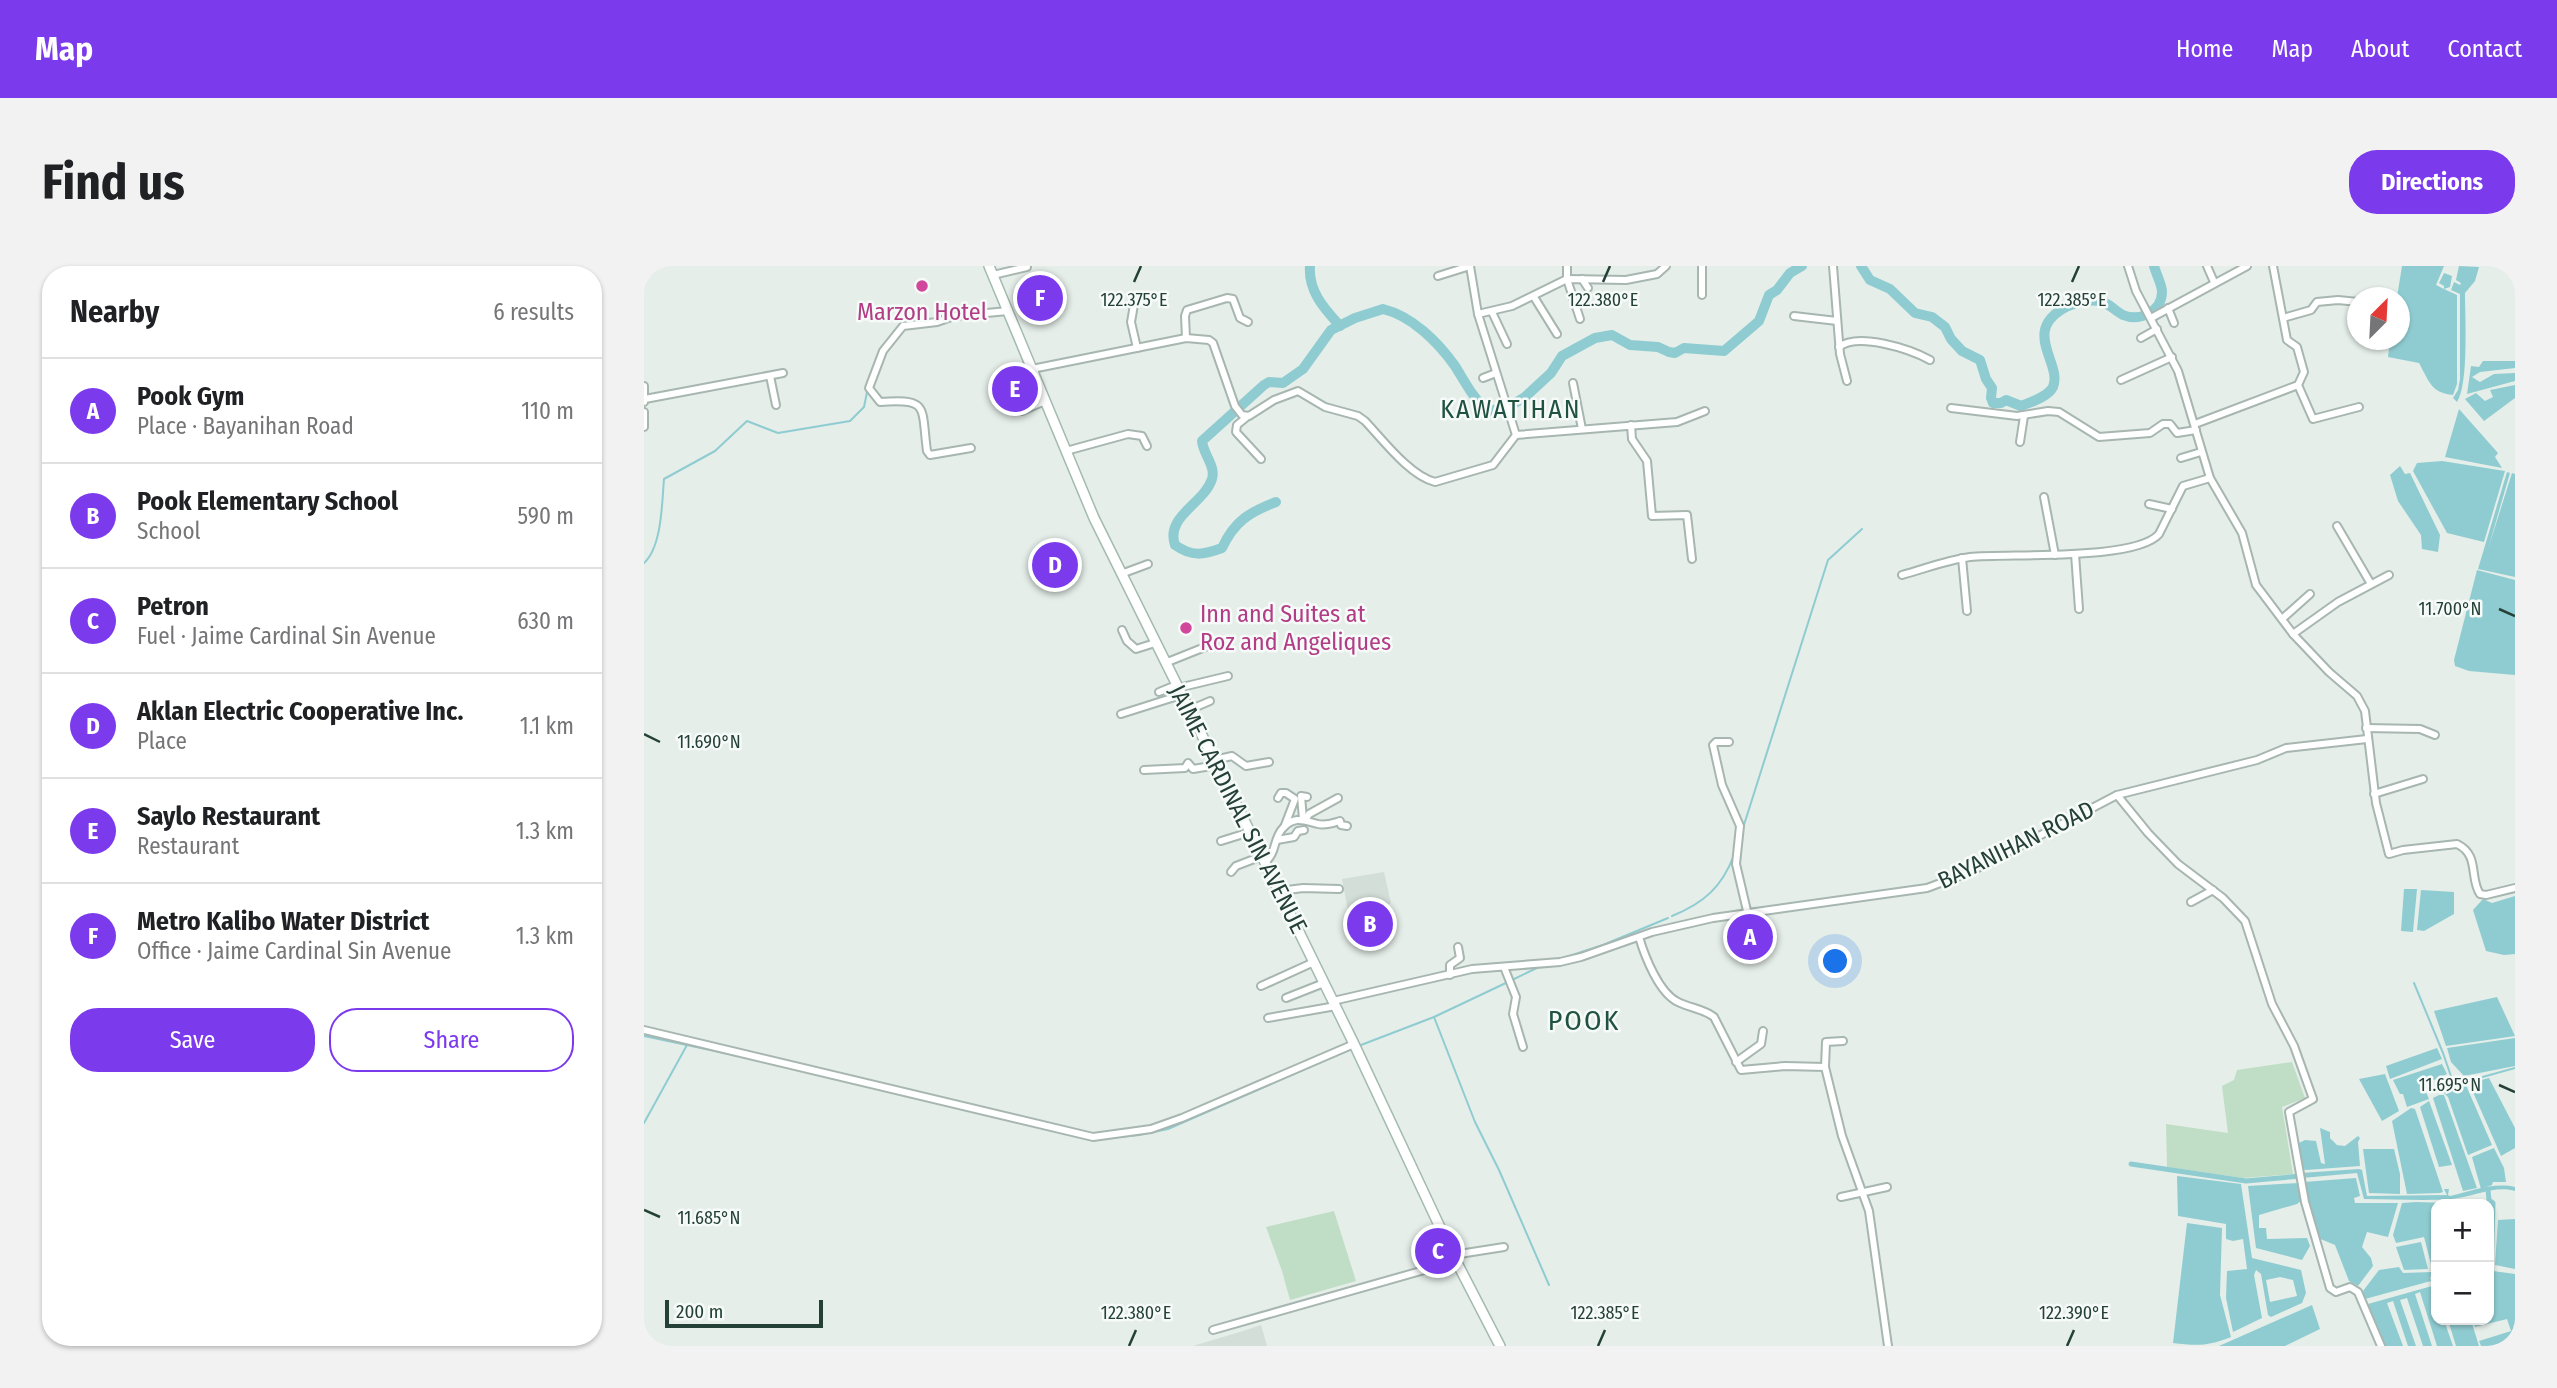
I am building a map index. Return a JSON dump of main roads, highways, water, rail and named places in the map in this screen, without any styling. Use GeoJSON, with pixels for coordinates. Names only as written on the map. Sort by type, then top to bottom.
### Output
{"type":"FeatureCollection","features":[{"type":"Feature","properties":{"kind":"main road","name":"JAIME CARDINAL SIN AVENUE"},"geometry":{"type":"LineString","coordinates":[[991,271],[1094,518],[1264,859],[1454,1258],[1500,1346]]}},
{"type":"Feature","properties":{"kind":"water"},"geometry":{"type":"Polygon","coordinates":[[[2402,266],[2444,266],[2436,285],[2457,295],[2457,384],[2453,395],[2435,389],[2419,363],[2388,357],[2389,350],[2410,350],[2410,287],[2399,287],[2402,266]]]}},
{"type":"Feature","properties":{"kind":"water"},"geometry":{"type":"Polygon","coordinates":[[[2459,266],[2479,267],[2475,281],[2465,293],[2465,366],[2457,402],[2453,398],[2460,379],[2460,294],[2451,290],[2454,282],[2460,285],[2461,283],[2456,280],[2459,266]]]}},
{"type":"Feature","properties":{"kind":"water"},"geometry":{"type":"Polygon","coordinates":[[[2444,273],[2452,276],[2450,287],[2444,289],[2439,283],[2444,273]]]}},
{"type":"Feature","properties":{"kind":"water"},"geometry":{"type":"Polygon","coordinates":[[[2483,361],[2515,361],[2515,368],[2480,372],[2472,377],[2480,382],[2494,374],[2515,373],[2515,381],[2467,394],[2471,366],[2479,367],[2483,361]]]}},
{"type":"Feature","properties":{"kind":"water"},"geometry":{"type":"Polygon","coordinates":[[[2515,385],[2515,398],[2484,421],[2465,399],[2476,393],[2485,401],[2493,397],[2490,390],[2515,385]]]}},
{"type":"Feature","properties":{"kind":"water"},"geometry":{"type":"Polygon","coordinates":[[[2459,409],[2498,453],[2495,457],[2502,468],[2445,457],[2459,409]]]}},
{"type":"Feature","properties":{"kind":"water"},"geometry":{"type":"Polygon","coordinates":[[[2442,461],[2505,471],[2484,542],[2447,533],[2413,471],[2417,463],[2442,461]]]}},
{"type":"Feature","properties":{"kind":"water"},"geometry":{"type":"Polygon","coordinates":[[[2400,466],[2405,474],[2410,473],[2440,535],[2438,552],[2422,549],[2421,535],[2398,501],[2390,475],[2400,466]]]}},
{"type":"Feature","properties":{"kind":"water"},"geometry":{"type":"Polygon","coordinates":[[[2507,472],[2510,473],[2488,549],[2512,473],[2515,474],[2515,577],[2478,569],[2507,472]]]}},
{"type":"Feature","properties":{"kind":"water"},"geometry":{"type":"Polygon","coordinates":[[[2477,570],[2515,580],[2515,675],[2469,671],[2455,666],[2454,660],[2477,570]]]}},
{"type":"Feature","properties":{"kind":"water"},"geometry":{"type":"Polygon","coordinates":[[[2404,889],[2417,889],[2413,932],[2401,931],[2404,889]]]}},
{"type":"Feature","properties":{"kind":"water"},"geometry":{"type":"Polygon","coordinates":[[[2421,890],[2454,892],[2454,914],[2424,931],[2417,930],[2421,890]]]}},
{"type":"Feature","properties":{"kind":"water"},"geometry":{"type":"Polygon","coordinates":[[[2515,896],[2515,954],[2504,955],[2486,951],[2473,910],[2483,899],[2492,903],[2515,896]]]}},
{"type":"Feature","properties":{"kind":"water"},"geometry":{"type":"Polygon","coordinates":[[[2497,997],[2515,1036],[2446,1046],[2434,1011],[2497,997]]]}},
{"type":"Feature","properties":{"kind":"water"},"geometry":{"type":"Polygon","coordinates":[[[2515,1038],[2515,1066],[2464,1076],[2451,1062],[2447,1048],[2515,1038]]]}},
{"type":"Feature","properties":{"kind":"water"},"geometry":{"type":"Polygon","coordinates":[[[2437,1048],[2442,1059],[2390,1079],[2386,1066],[2437,1048]]]}},
{"type":"Feature","properties":{"kind":"water"},"geometry":{"type":"Polygon","coordinates":[[[2442,1064],[2447,1074],[2423,1085],[2429,1099],[2407,1107],[2403,1094],[2400,1094],[2393,1080],[2442,1064]]]}},
{"type":"Feature","properties":{"kind":"water"},"geometry":{"type":"Polygon","coordinates":[[[2385,1074],[2399,1111],[2382,1121],[2359,1079],[2385,1074]]]}},
{"type":"Feature","properties":{"kind":"water"},"geometry":{"type":"Polygon","coordinates":[[[2489,1078],[2515,1128],[2515,1148],[2501,1156],[2469,1083],[2489,1078]]]}},
{"type":"Feature","properties":{"kind":"water"},"geometry":{"type":"Polygon","coordinates":[[[2465,1083],[2492,1145],[2468,1155],[2448,1097],[2443,1092],[2444,1089],[2454,1089],[2465,1083]]]}},
{"type":"Feature","properties":{"kind":"water"},"geometry":{"type":"Polygon","coordinates":[[[2444,1095],[2477,1188],[2463,1191],[2433,1098],[2444,1095]]]}},
{"type":"Feature","properties":{"kind":"water"},"geometry":{"type":"Polygon","coordinates":[[[2429,1101],[2452,1165],[2439,1167],[2420,1107],[2429,1101]]]}},
{"type":"Feature","properties":{"kind":"water"},"geometry":{"type":"Polygon","coordinates":[[[2411,1108],[2415,1109],[2443,1192],[2407,1194],[2392,1121],[2411,1108]]]}},
{"type":"Feature","properties":{"kind":"water"},"geometry":{"type":"Polygon","coordinates":[[[2320,1128],[2330,1132],[2330,1138],[2337,1145],[2345,1146],[2358,1136],[2360,1166],[2302,1169],[2299,1143],[2305,1140],[2316,1141],[2321,1163],[2325,1164],[2320,1128]]]}},
{"type":"Feature","properties":{"kind":"water"},"geometry":{"type":"Polygon","coordinates":[[[2494,1148],[2504,1168],[2506,1182],[2493,1182],[2481,1189],[2472,1157],[2494,1148]]]}},
{"type":"Feature","properties":{"kind":"water"},"geometry":{"type":"Polygon","coordinates":[[[2363,1149],[2394,1149],[2400,1174],[2400,1194],[2369,1193],[2363,1149]]]}},
{"type":"Feature","properties":{"kind":"water"},"geometry":{"type":"Polygon","coordinates":[[[2362,1170],[2367,1196],[2447,1195],[2444,1189],[2449,1189],[2450,1196],[2499,1186],[2515,1187],[2515,1191],[2492,1190],[2452,1199],[2364,1199],[2357,1173],[2302,1178],[2301,1173],[2362,1170]]]}},
{"type":"Feature","properties":{"kind":"water"},"geometry":{"type":"Polygon","coordinates":[[[2177,1176],[2241,1184],[2252,1258],[2301,1270],[2306,1293],[2302,1303],[2271,1317],[2268,1315],[2261,1274],[2256,1270],[2254,1275],[2262,1318],[2233,1332],[2226,1298],[2227,1271],[2247,1269],[2243,1239],[2226,1239],[2226,1224],[2178,1216],[2177,1176]],[[2280,1277],[2266,1280],[2270,1302],[2297,1296],[2293,1280],[2280,1277]]]}},
{"type":"Feature","properties":{"kind":"water"},"geometry":{"type":"Polygon","coordinates":[[[2356,1178],[2360,1196],[2354,1198],[2355,1203],[2398,1203],[2388,1237],[2367,1232],[2362,1247],[2371,1258],[2373,1266],[2358,1286],[2349,1281],[2335,1245],[2318,1238],[2304,1182],[2356,1178]]]}},
{"type":"Feature","properties":{"kind":"water"},"geometry":{"type":"Polygon","coordinates":[[[2298,1183],[2302,1200],[2297,1204],[2259,1215],[2259,1228],[2266,1228],[2267,1239],[2307,1238],[2310,1246],[2302,1260],[2256,1248],[2248,1186],[2298,1183]]]}},
{"type":"Feature","properties":{"kind":"water"},"geometry":{"type":"Polygon","coordinates":[[[2431,1202],[2431,1264],[2424,1237],[2396,1243],[2393,1235],[2402,1203],[2431,1202]]]}},
{"type":"Feature","properties":{"kind":"water"},"geometry":{"type":"Polygon","coordinates":[[[2515,1219],[2515,1269],[2495,1265],[2498,1220],[2515,1219]]]}},
{"type":"Feature","properties":{"kind":"water"},"geometry":{"type":"Polygon","coordinates":[[[2187,1223],[2222,1228],[2220,1295],[2231,1337],[2209,1344],[2173,1343],[2187,1223]]]}},
{"type":"Feature","properties":{"kind":"water"},"geometry":{"type":"Polygon","coordinates":[[[2421,1242],[2428,1269],[2404,1270],[2396,1247],[2421,1242]]]}},
{"type":"Feature","properties":{"kind":"water"},"geometry":{"type":"Polygon","coordinates":[[[2399,1267],[2403,1273],[2431,1272],[2431,1281],[2365,1299],[2363,1291],[2379,1270],[2399,1267]]]}},
{"type":"Feature","properties":{"kind":"water"},"geometry":{"type":"Polygon","coordinates":[[[2494,1271],[2515,1274],[2515,1346],[2481,1346],[2479,1341],[2511,1331],[2507,1319],[2494,1322],[2494,1271]]]}},
{"type":"Feature","properties":{"kind":"water"},"geometry":{"type":"Polygon","coordinates":[[[2431,1286],[2431,1325],[2446,1325],[2453,1346],[2437,1346],[2420,1292],[2415,1294],[2432,1346],[2423,1346],[2407,1298],[2400,1300],[2416,1346],[2408,1346],[2393,1301],[2387,1303],[2403,1346],[2386,1346],[2368,1304],[2431,1286]]]}},
{"type":"Feature","properties":{"kind":"water"},"geometry":{"type":"Polygon","coordinates":[[[2312,1305],[2320,1329],[2285,1346],[2219,1346],[2312,1305]]]}},
{"type":"Feature","properties":{"kind":"water"},"geometry":{"type":"Polygon","coordinates":[[[2450,1325],[2473,1325],[2479,1346],[2456,1346],[2450,1325]]]}},
{"type":"Feature","properties":{"kind":"waterway"},"geometry":{"type":"LineString","coordinates":[[1310,266],[1314,291],[1340,326]]}},
{"type":"Feature","properties":{"kind":"waterway"},"geometry":{"type":"LineString","coordinates":[[1510,406],[1525,397],[1551,373],[1562,356],[1595,338],[1612,335],[1630,345],[1658,347],[1675,353],[1684,348],[1724,351],[1759,321],[1769,295],[1777,290],[1790,273],[1802,266]]}},
{"type":"Feature","properties":{"kind":"waterway"},"geometry":{"type":"LineString","coordinates":[[1861,266],[1870,280],[1890,289],[1915,313],[1932,317],[1945,327],[1962,351],[1980,360],[1992,388],[1993,403],[2006,400],[2021,406],[2043,396],[2053,387],[2055,378],[2044,336],[2046,325],[2054,315],[2068,306],[2092,300],[2103,302],[2123,315],[2143,316],[2154,309],[2161,299],[2161,286],[2154,266]]}},
{"type":"Feature","properties":{"kind":"waterway"},"geometry":{"type":"LineString","coordinates":[[1276,502],[1243,519],[1222,548],[1198,554],[1187,552],[1175,545],[1175,526],[1208,488],[1212,479],[1212,469],[1202,441],[1264,385],[1269,382],[1283,383],[1303,369],[1331,330],[1355,318],[1383,309],[1404,317],[1424,331],[1441,348],[1487,411],[1506,408]]}},
{"type":"Feature","properties":{"kind":"waterway"},"geometry":{"type":"LineString","coordinates":[[887,342],[895,330]]}},
{"type":"Feature","properties":{"kind":"waterway"},"geometry":{"type":"LineString","coordinates":[[644,563],[650,556],[658,535],[664,479],[715,451],[747,421],[778,433],[850,421],[864,407],[867,392]]}},
{"type":"Feature","properties":{"kind":"waterway"},"geometry":{"type":"LineString","coordinates":[[1743,828],[1828,560],[1862,529]]}},
{"type":"Feature","properties":{"kind":"waterway"},"geometry":{"type":"LineString","coordinates":[[1672,916],[1710,893],[1724,876],[1734,855]]}},
{"type":"Feature","properties":{"kind":"waterway"},"geometry":{"type":"LineString","coordinates":[[1563,958],[1668,918]]}},
{"type":"Feature","properties":{"kind":"waterway"},"geometry":{"type":"LineString","coordinates":[[1512,980],[1539,967]]}},
{"type":"Feature","properties":{"kind":"waterway"},"geometry":{"type":"LineString","coordinates":[[1361,1045],[1434,1017],[1508,982]]}},
{"type":"Feature","properties":{"kind":"waterway"},"geometry":{"type":"LineString","coordinates":[[2414,983],[2454,1085],[2515,1068]]}},
{"type":"Feature","properties":{"kind":"waterway"},"geometry":{"type":"LineString","coordinates":[[1434,1017],[1475,1122],[1549,1285]]}},
{"type":"Feature","properties":{"kind":"waterway"},"geometry":{"type":"LineString","coordinates":[[644,1036],[739,1056]]}},
{"type":"Feature","properties":{"kind":"waterway"},"geometry":{"type":"LineString","coordinates":[[644,1123],[687,1045]]}},
{"type":"Feature","properties":{"kind":"waterway"},"geometry":{"type":"LineString","coordinates":[[1099,1139],[1168,1129],[1349,1050]]}},
{"type":"Feature","properties":{"kind":"waterway"},"geometry":{"type":"LineString","coordinates":[[2131,1164],[2246,1181],[2301,1176]]}},
{"type":"Feature","properties":{"kind":"waterway"},"geometry":{"type":"LineString","coordinates":[[2488,1190],[2489,1200],[2493,1203],[2491,1262]]}},
{"type":"Feature","properties":{"kind":"place","name":"Marzon Hotel"},"geometry":{"type":"Point","coordinates":[922,286]}},
{"type":"Feature","properties":{"kind":"place","name":"Metro Kalibo Water District"},"geometry":{"type":"Point","coordinates":[1040,298]}},
{"type":"Feature","properties":{"kind":"place","name":"Saylo Restaurant"},"geometry":{"type":"Point","coordinates":[1015,389]}},
{"type":"Feature","properties":{"kind":"place","name":"Aklan Electric Cooperative Inc."},"geometry":{"type":"Point","coordinates":[1055,565]}},
{"type":"Feature","properties":{"kind":"place","name":"Inn and Suites at Roz and Angeliques"},"geometry":{"type":"Point","coordinates":[1186,628]}},
{"type":"Feature","properties":{"kind":"place","name":"Pook Elementary School"},"geometry":{"type":"Point","coordinates":[1370,924]}},
{"type":"Feature","properties":{"kind":"place","name":"Pook Gym"},"geometry":{"type":"Point","coordinates":[1750,937]}},
{"type":"Feature","properties":{"kind":"place","name":"Petron"},"geometry":{"type":"Point","coordinates":[1438,1251]}},
{"type":"Feature","properties":{"kind":"district","name":"KAWATIHAN"},"geometry":{"type":"Point","coordinates":[1511,409]}},
{"type":"Feature","properties":{"kind":"district","name":"POOK"},"geometry":{"type":"Point","coordinates":[1584,1020]}}]}
